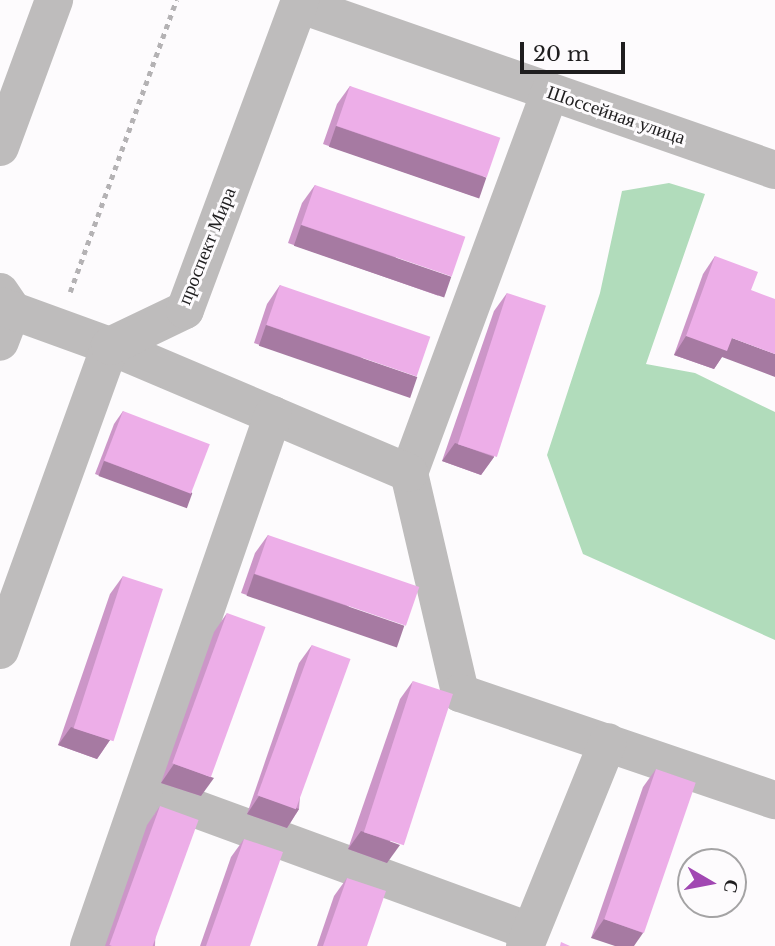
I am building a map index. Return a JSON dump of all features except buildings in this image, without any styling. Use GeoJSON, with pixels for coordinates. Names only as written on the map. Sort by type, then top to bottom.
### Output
{"type":"FeatureCollection","features":[{"type":"Feature","properties":{"kind":"street"},"geometry":{"type":"LineString","coordinates":[[0,147],[51,1]]}},
{"type":"Feature","properties":{"kind":"street","name":"Шоссейная улица"},"geometry":{"type":"LineString","coordinates":[[299,2],[775,170]]}},
{"type":"Feature","properties":{"kind":"street","name":"проспект Мира"},"geometry":{"type":"LineString","coordinates":[[110,345],[185,310],[299,2]]}},
{"type":"Feature","properties":{"kind":"street"},"geometry":{"type":"LineString","coordinates":[[550,92],[409,473],[460,692],[775,800]]}},
{"type":"Feature","properties":{"kind":"street"},"geometry":{"type":"LineString","coordinates":[[3,313],[58,327],[110,345],[409,473]]}},
{"type":"Feature","properties":{"kind":"street"},"geometry":{"type":"LineString","coordinates":[[0,650],[110,345]]}},
{"type":"Feature","properties":{"kind":"street"},"geometry":{"type":"LineString","coordinates":[[89,946],[273,415]]}},
{"type":"Feature","properties":{"kind":"street"},"geometry":{"type":"LineString","coordinates":[[144,790],[527,939],[608,741]]}},
{"type":"Feature","properties":{"kind":"path"},"geometry":{"type":"LineString","coordinates":[[58,327],[176,0]]}},
{"type":"Feature","properties":{"kind":"green space"},"geometry":{"type":"Polygon","coordinates":[[[669,183],[705,194],[646,364],[695,373],[775,412],[775,640],[583,554],[547,455],[600,293],[622,191],[669,183]]]}}]}
